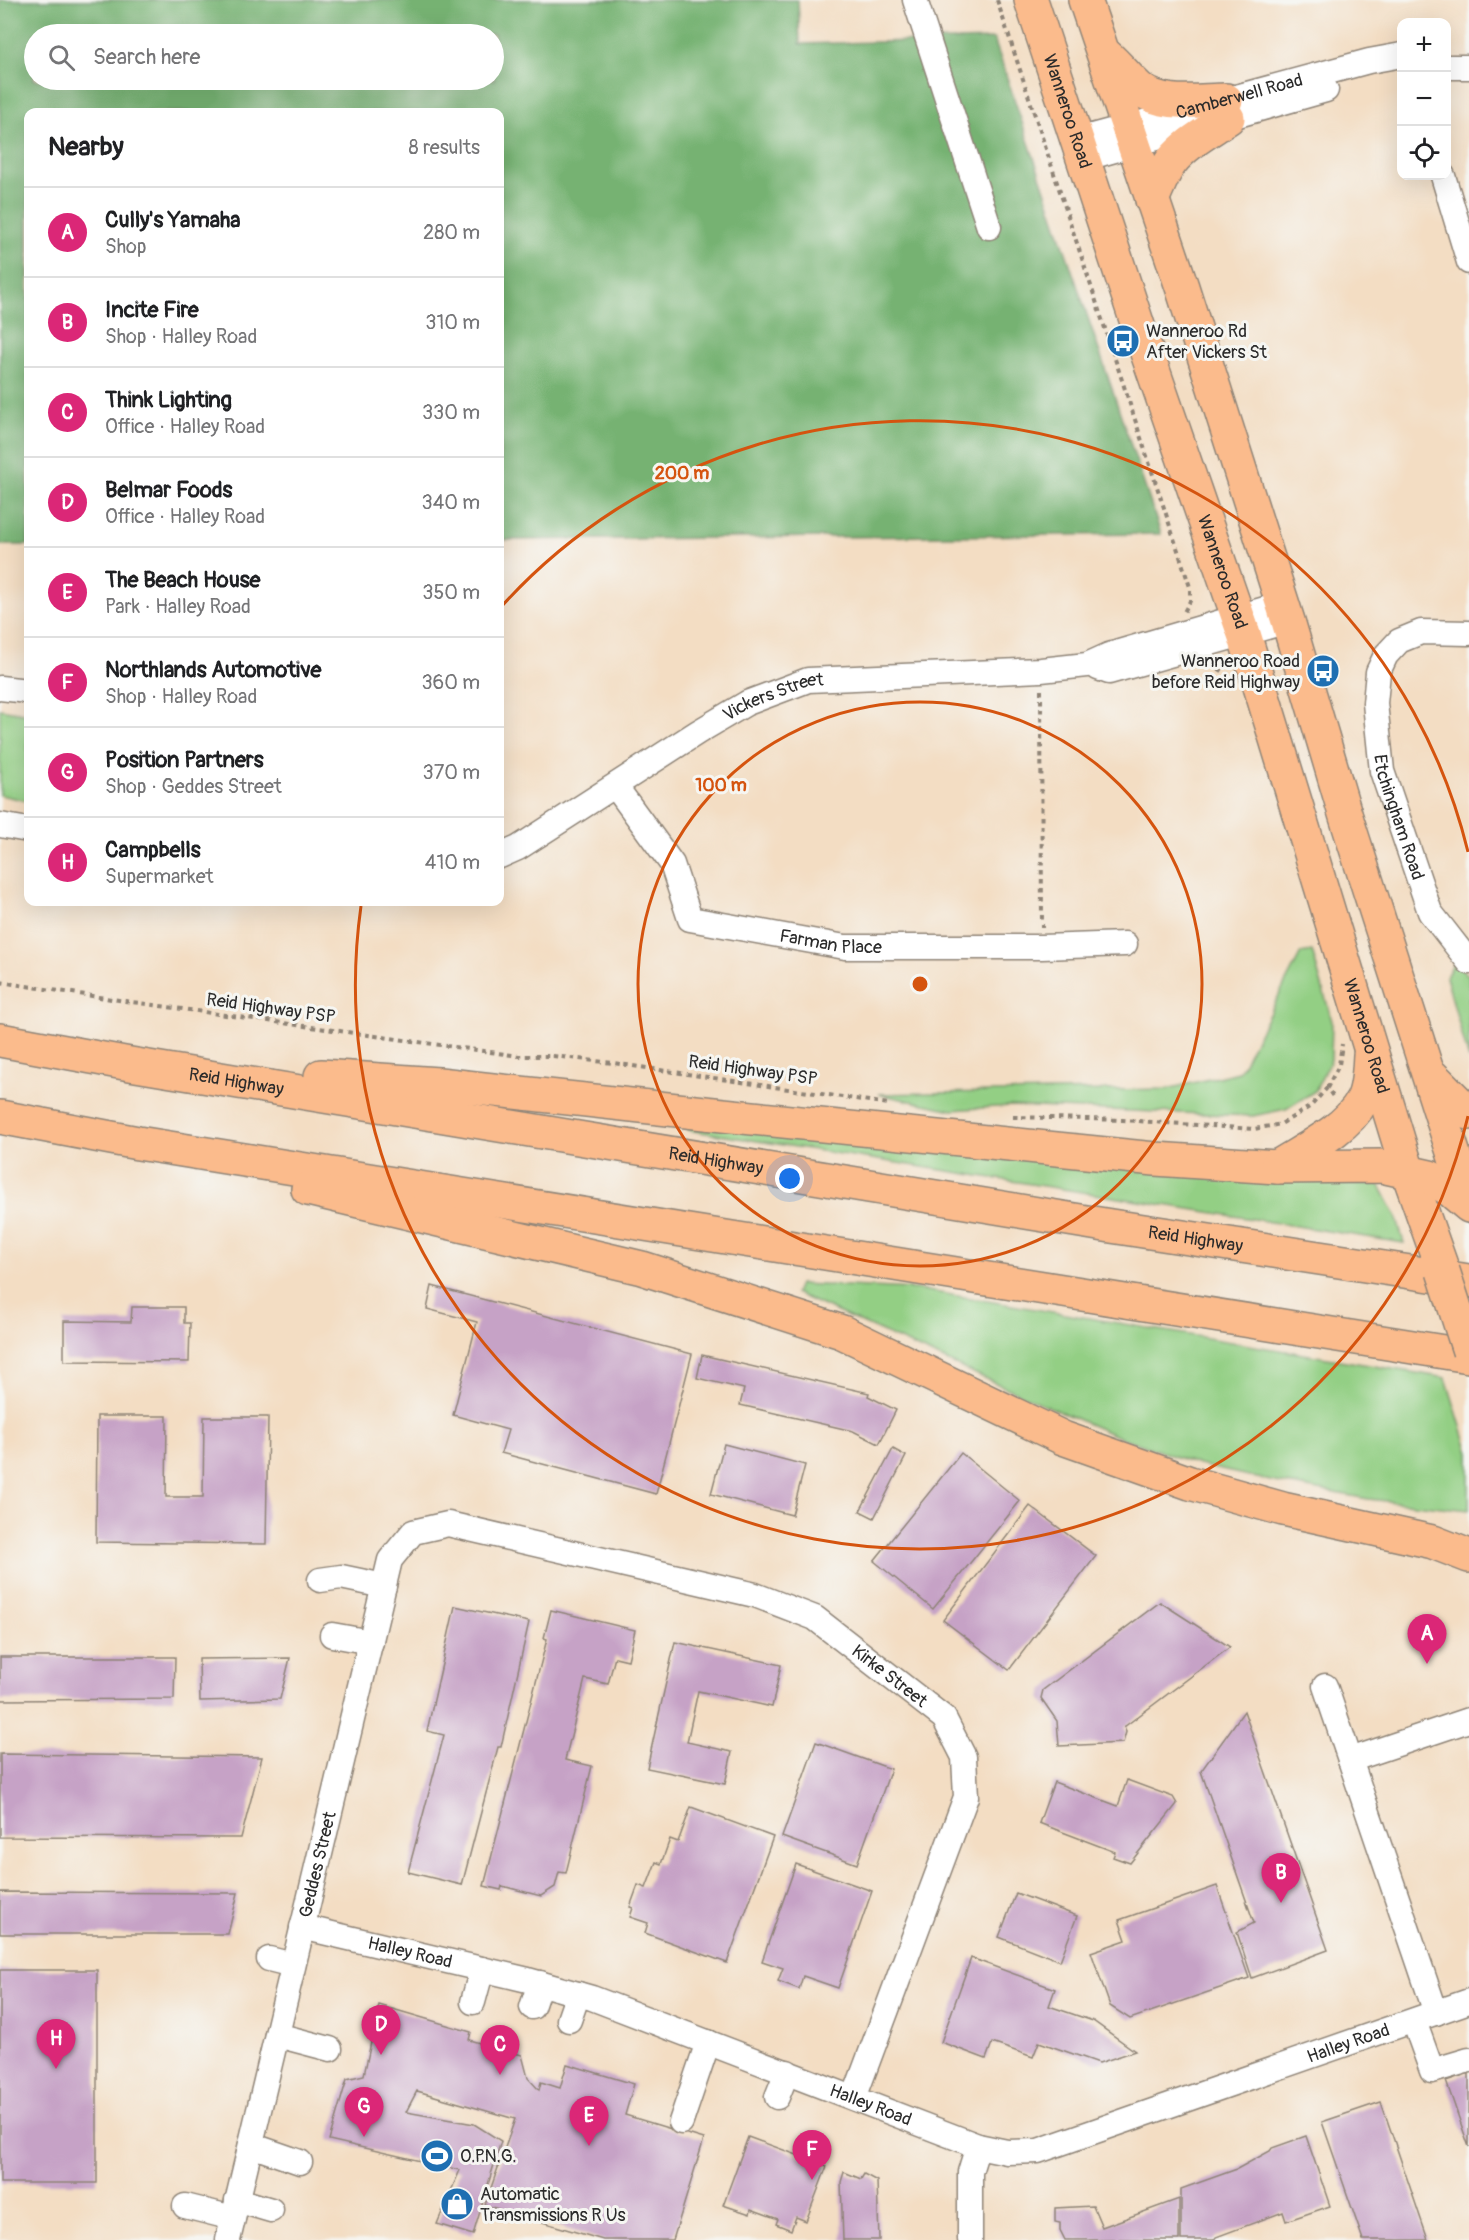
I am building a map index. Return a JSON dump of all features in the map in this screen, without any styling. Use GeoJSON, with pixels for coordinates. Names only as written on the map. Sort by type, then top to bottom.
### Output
{"type":"FeatureCollection","features":[{"type":"Feature","properties":{"kind":"highway","name":"Wanneroo Road"},"geometry":{"type":"LineString","coordinates":[[1031,0],[1146,352],[1241,626],[1408,1172],[1456,1276],[1469,1354]]}},
{"type":"Feature","properties":{"kind":"highway"},"geometry":{"type":"LineString","coordinates":[[1085,0],[1285,612],[1346,817],[1464,1193]]}},
{"type":"Feature","properties":{"kind":"highway"},"geometry":{"type":"LineString","coordinates":[[1104,53],[1130,80],[1151,96],[1227,109]]}},
{"type":"Feature","properties":{"kind":"highway"},"geometry":{"type":"LineString","coordinates":[[1152,200],[1163,176],[1175,158],[1227,109]]}},
{"type":"Feature","properties":{"kind":"highway","name":"Reid Highway"},"geometry":{"type":"LineString","coordinates":[[0,1040],[130,1064],[1112,1226],[1456,1276]]}},
{"type":"Feature","properties":{"kind":"highway"},"geometry":{"type":"LineString","coordinates":[[1277,1167],[1341,1125],[1362,1101],[1368,1079],[1371,1050]]}},
{"type":"Feature","properties":{"kind":"highway"},"geometry":{"type":"LineString","coordinates":[[130,1064],[439,1084],[1056,1149],[1277,1167],[1381,1166],[1430,1177],[1464,1193]]}},
{"type":"Feature","properties":{"kind":"highway"},"geometry":{"type":"LineString","coordinates":[[1426,1070],[1469,1113]]}},
{"type":"Feature","properties":{"kind":"highway"},"geometry":{"type":"LineString","coordinates":[[0,1117],[138,1143],[1469,1354]]}},
{"type":"Feature","properties":{"kind":"highway"},"geometry":{"type":"LineString","coordinates":[[138,1143],[340,1198],[653,1271],[842,1332],[1063,1438],[1190,1483],[1283,1509],[1433,1542],[1469,1556]]}},
{"type":"Feature","properties":{"kind":"highway"},"geometry":{"type":"LineString","coordinates":[[1436,1236],[1445,1204],[1464,1193]]}},
{"type":"Feature","properties":{"kind":"highway"},"geometry":{"type":"LineString","coordinates":[[1283,1509],[1469,1532]]}},
{"type":"Feature","properties":{"kind":"street"},"geometry":{"type":"LineString","coordinates":[[915,0],[989,227]]}},
{"type":"Feature","properties":{"kind":"street"},"geometry":{"type":"LineString","coordinates":[[1451,51],[1469,51]]}},
{"type":"Feature","properties":{"kind":"street","name":"Camberwell Road"},"geometry":{"type":"LineString","coordinates":[[1227,109],[1369,61],[1397,56]]}},
{"type":"Feature","properties":{"kind":"street"},"geometry":{"type":"LineString","coordinates":[[1451,67],[1469,67]]}},
{"type":"Feature","properties":{"kind":"street","name":"Camberwell Road"},"geometry":{"type":"LineString","coordinates":[[1080,149],[1227,109],[1397,72]]}},
{"type":"Feature","properties":{"kind":"street"},"geometry":{"type":"LineString","coordinates":[[1444,180],[1469,262]]}},
{"type":"Feature","properties":{"kind":"street","name":"Vickers Street"},"geometry":{"type":"LineString","coordinates":[[504,854],[518,848],[747,703],[808,680],[1041,670],[1087,664],[1109,672],[1285,612]]}},
{"type":"Feature","properties":{"kind":"street","name":"Etchingham Road"},"geometry":{"type":"LineString","coordinates":[[1469,633],[1421,632],[1399,640],[1383,659],[1375,684],[1382,771],[1430,912],[1469,962]]}},
{"type":"Feature","properties":{"kind":"street"},"geometry":{"type":"LineString","coordinates":[[0,688],[24,691]]}},
{"type":"Feature","properties":{"kind":"street","name":"Farman Place"},"geometry":{"type":"LineString","coordinates":[[616,787],[672,864],[690,919],[845,947],[1042,947],[1125,944]]}},
{"type":"Feature","properties":{"kind":"street"},"geometry":{"type":"LineString","coordinates":[[0,825],[24,829]]}},
{"type":"Feature","properties":{"kind":"street","name":"Geddes Street"},"geometry":{"type":"LineString","coordinates":[[233,2219],[390,1560],[413,1532],[448,1524]]}},
{"type":"Feature","properties":{"kind":"street","name":"Kirke Street"},"geometry":{"type":"LineString","coordinates":[[448,1524],[755,1595],[784,1605],[815,1618],[944,1718],[964,1757],[966,1797],[854,2098]]}},
{"type":"Feature","properties":{"kind":"street"},"geometry":{"type":"LineString","coordinates":[[332,1635],[370,1642]]}},
{"type":"Feature","properties":{"kind":"street"},"geometry":{"type":"LineString","coordinates":[[1325,1686],[1350,1760],[1425,2017],[1432,2071],[1469,2060]]}},
{"type":"Feature","properties":{"kind":"street"},"geometry":{"type":"LineString","coordinates":[[1350,1760],[1469,1720]]}},
{"type":"Feature","properties":{"kind":"street","name":"Halley Road"},"geometry":{"type":"LineString","coordinates":[[302,1928],[482,1969],[578,1994],[978,2146],[1007,2152],[1038,2151],[1469,2001]]}},
{"type":"Feature","properties":{"kind":"street"},"geometry":{"type":"LineString","coordinates":[[269,1959],[293,1965]]}},
{"type":"Feature","properties":{"kind":"street"},"geometry":{"type":"LineString","coordinates":[[473,2002],[482,1969]]}},
{"type":"Feature","properties":{"kind":"street"},"geometry":{"type":"LineString","coordinates":[[532,2007],[540,1983]]}},
{"type":"Feature","properties":{"kind":"street"},"geometry":{"type":"LineString","coordinates":[[569,2020],[578,1994]]}},
{"type":"Feature","properties":{"kind":"street","name":"Halley Road"},"geometry":{"type":"LineString","coordinates":[[1425,2017],[1469,2007]]}},
{"type":"Feature","properties":{"kind":"street"},"geometry":{"type":"LineString","coordinates":[[277,2035],[330,2049]]}},
{"type":"Feature","properties":{"kind":"street"},"geometry":{"type":"LineString","coordinates":[[681,2122],[708,2042]]}},
{"type":"Feature","properties":{"kind":"street"},"geometry":{"type":"LineString","coordinates":[[777,2097],[787,2072]]}},
{"type":"Feature","properties":{"kind":"street"},"geometry":{"type":"LineString","coordinates":[[251,2145],[300,2162]]}},
{"type":"Feature","properties":{"kind":"street"},"geometry":{"type":"LineString","coordinates":[[970,2240],[970,2172],[978,2146]]}},
{"type":"Feature","properties":{"kind":"street"},"geometry":{"type":"LineString","coordinates":[[185,2206],[233,2219],[271,2210]]}},
{"type":"Feature","properties":{"kind":"path"},"geometry":{"type":"LineString","coordinates":[[997,0],[1190,587],[1190,601],[1182,614],[1184,619]]}},
{"type":"Feature","properties":{"kind":"path"},"geometry":{"type":"LineString","coordinates":[[1041,670],[1042,947]]}},
{"type":"Feature","properties":{"kind":"path","name":"Reid Highway PSP"},"geometry":{"type":"LineString","coordinates":[[0,982],[519,1056],[554,1056],[613,1063],[895,1105]]}},
{"type":"Feature","properties":{"kind":"path"},"geometry":{"type":"LineString","coordinates":[[1006,1117],[1124,1120],[1254,1129],[1281,1124],[1311,1106],[1327,1088],[1348,1117]]}},
{"type":"Feature","properties":{"kind":"green space"},"geometry":{"type":"Polygon","coordinates":[[[0,0],[798,0],[800,44],[994,39],[1161,534],[504,540],[504,108],[24,108],[24,545],[0,545],[0,0]]]}},
{"type":"Feature","properties":{"kind":"green space"},"geometry":{"type":"Polygon","coordinates":[[[0,709],[24,713],[24,800],[0,795],[0,709]]]}},
{"type":"Feature","properties":{"kind":"green space"},"geometry":{"type":"Polygon","coordinates":[[[1312,951],[1332,1021],[1331,1060],[1315,1091],[1286,1109],[1253,1116],[1010,1106],[952,1110],[878,1094],[1167,1089],[1239,1072],[1301,953],[1312,951]]]}},
{"type":"Feature","properties":{"kind":"green space"},"geometry":{"type":"Polygon","coordinates":[[[1454,962],[1469,976],[1469,1060],[1446,977],[1454,962]]]}},
{"type":"Feature","properties":{"kind":"green space"},"geometry":{"type":"Polygon","coordinates":[[[686,1120],[1303,1180],[1379,1184],[1396,1216],[1404,1243],[688,1130],[686,1120]]]}},
{"type":"Feature","properties":{"kind":"green space"},"geometry":{"type":"Polygon","coordinates":[[[799,1284],[916,1289],[1446,1378],[1469,1452],[1469,1510],[1368,1499],[1199,1465],[1114,1435],[795,1293],[799,1284]]]}},
{"type":"Feature","properties":{"kind":"building"},"geometry":{"type":"Polygon","coordinates":[[[432,1286],[692,1354],[656,1494],[501,1453],[508,1430],[453,1415],[477,1322],[427,1309],[432,1286]]]}},
{"type":"Feature","properties":{"kind":"building"},"geometry":{"type":"Polygon","coordinates":[[[132,1307],[184,1307],[184,1323],[190,1323],[189,1362],[64,1361],[64,1321],[131,1322],[132,1307]]]}},
{"type":"Feature","properties":{"kind":"building"},"geometry":{"type":"Polygon","coordinates":[[[702,1355],[869,1393],[868,1396],[896,1410],[879,1444],[853,1431],[740,1405],[744,1389],[697,1378],[702,1355]]]}},
{"type":"Feature","properties":{"kind":"building"},"geometry":{"type":"Polygon","coordinates":[[[97,1416],[167,1416],[166,1497],[203,1497],[204,1417],[268,1417],[266,1544],[96,1542],[97,1416]]]}},
{"type":"Feature","properties":{"kind":"building"},"geometry":{"type":"Polygon","coordinates":[[[724,1444],[805,1465],[792,1515],[711,1494],[724,1444]]]}},
{"type":"Feature","properties":{"kind":"building"},"geometry":{"type":"Polygon","coordinates":[[[893,1449],[906,1456],[874,1518],[860,1511],[893,1449]]]}},
{"type":"Feature","properties":{"kind":"building"},"geometry":{"type":"Polygon","coordinates":[[[961,1453],[1020,1501],[933,1609],[874,1561],[961,1453]]]}},
{"type":"Feature","properties":{"kind":"building"},"geometry":{"type":"Polygon","coordinates":[[[1030,1506],[1096,1556],[1009,1670],[943,1620],[1030,1506]]]}},
{"type":"Feature","properties":{"kind":"building"},"geometry":{"type":"Polygon","coordinates":[[[1160,1602],[1230,1647],[1124,1727],[1126,1732],[1123,1743],[1059,1746],[1057,1721],[1041,1698],[1043,1690],[1160,1602]]]}},
{"type":"Feature","properties":{"kind":"building"},"geometry":{"type":"Polygon","coordinates":[[[455,1606],[529,1622],[501,1747],[498,1747],[462,1885],[408,1872],[444,1735],[427,1731],[455,1606]]]}},
{"type":"Feature","properties":{"kind":"building"},"geometry":{"type":"Polygon","coordinates":[[[551,1610],[635,1630],[628,1660],[615,1657],[608,1684],[585,1679],[565,1760],[592,1766],[566,1873],[559,1872],[555,1887],[541,1896],[502,1886],[501,1890],[484,1886],[547,1639],[544,1638],[551,1610]]]}},
{"type":"Feature","properties":{"kind":"building"},"geometry":{"type":"Polygon","coordinates":[[[675,1642],[781,1665],[772,1707],[698,1691],[687,1742],[732,1752],[725,1784],[647,1768],[675,1642]]]}},
{"type":"Feature","properties":{"kind":"building"},"geometry":{"type":"Polygon","coordinates":[[[0,1657],[175,1657],[174,1699],[0,1700],[0,1657]]]}},
{"type":"Feature","properties":{"kind":"building"},"geometry":{"type":"Polygon","coordinates":[[[290,1658],[280,1699],[200,1701],[199,1659],[290,1658]]]}},
{"type":"Feature","properties":{"kind":"building"},"geometry":{"type":"Polygon","coordinates":[[[1244,1711],[1328,1950],[1252,1978],[1237,1932],[1254,1923],[1201,1771],[1244,1711]]]}},
{"type":"Feature","properties":{"kind":"building"},"geometry":{"type":"Polygon","coordinates":[[[816,1742],[891,1769],[857,1864],[782,1837],[816,1742]]]}},
{"type":"Feature","properties":{"kind":"building"},"geometry":{"type":"Polygon","coordinates":[[[0,1754],[262,1757],[241,1838],[0,1837],[0,1754]]]}},
{"type":"Feature","properties":{"kind":"building"},"geometry":{"type":"Polygon","coordinates":[[[1127,1780],[1173,1797],[1177,1804],[1130,1863],[1113,1857],[1115,1852],[1039,1823],[1054,1782],[1118,1806],[1127,1780]]]}},
{"type":"Feature","properties":{"kind":"building"},"geometry":{"type":"Polygon","coordinates":[[[691,1807],[773,1837],[727,1963],[645,1933],[648,1923],[630,1917],[633,1908],[630,1907],[638,1885],[646,1888],[656,1862],[661,1864],[670,1839],[678,1842],[691,1807]]]}},
{"type":"Feature","properties":{"kind":"building"},"geometry":{"type":"Polygon","coordinates":[[[796,1864],[872,1891],[838,1988],[803,1976],[799,1989],[778,1981],[783,1968],[762,1961],[796,1864]]]}},
{"type":"Feature","properties":{"kind":"building"},"geometry":{"type":"Polygon","coordinates":[[[1217,1886],[1249,1978],[1130,2019],[1110,2006],[1091,1952],[1126,1940],[1119,1920],[1217,1886]]]}},
{"type":"Feature","properties":{"kind":"building"},"geometry":{"type":"Polygon","coordinates":[[[0,1892],[238,1893],[228,1934],[0,1934],[0,1892]]]}},
{"type":"Feature","properties":{"kind":"building"},"geometry":{"type":"Polygon","coordinates":[[[1016,1893],[1077,1916],[1060,1961],[999,1937],[1016,1893]]]}},
{"type":"Feature","properties":{"kind":"building"},"geometry":{"type":"Polygon","coordinates":[[[971,1958],[1055,1989],[1049,2006],[1093,2021],[1135,2051],[1099,2063],[1039,2042],[1033,2057],[992,2043],[986,2059],[941,2042],[971,1958]]]}},
{"type":"Feature","properties":{"kind":"building"},"geometry":{"type":"Polygon","coordinates":[[[0,1970],[97,1970],[97,2183],[0,2183],[0,1970]]]}},
{"type":"Feature","properties":{"kind":"building"},"geometry":{"type":"Polygon","coordinates":[[[379,2005],[471,2032],[469,2040],[522,2055],[528,2078],[539,2090],[541,2082],[560,2088],[567,2064],[634,2084],[625,2115],[704,2139],[673,2240],[603,2240],[485,2205],[515,2119],[417,2091],[406,2112],[474,2124],[501,2141],[473,2235],[437,2224],[460,2170],[329,2140],[347,2079],[364,2075],[379,2005]]]}},
{"type":"Feature","properties":{"kind":"building"},"geometry":{"type":"Polygon","coordinates":[[[1469,2073],[1469,2147],[1446,2081],[1469,2073]]]}},
{"type":"Feature","properties":{"kind":"building"},"geometry":{"type":"Polygon","coordinates":[[[1381,2102],[1428,2240],[1363,2240],[1322,2122],[1381,2102]]]}},
{"type":"Feature","properties":{"kind":"building"},"geometry":{"type":"Polygon","coordinates":[[[1306,2136],[1330,2206],[1286,2221],[1283,2212],[1216,2237],[1214,2240],[1181,2240],[1181,2189],[1237,2169],[1272,2148],[1306,2136]]]}},
{"type":"Feature","properties":{"kind":"building"},"geometry":{"type":"Polygon","coordinates":[[[748,2137],[827,2166],[806,2221],[796,2217],[791,2230],[776,2224],[778,2219],[751,2209],[750,2214],[723,2205],[748,2137]]]}},
{"type":"Feature","properties":{"kind":"building"},"geometry":{"type":"Polygon","coordinates":[[[844,2172],[861,2179],[864,2174],[877,2181],[879,2240],[843,2240],[841,2182],[844,2172]]]}},
{"type":"Feature","properties":{"kind":"building"},"geometry":{"type":"Polygon","coordinates":[[[1179,2199],[1179,2240],[1065,2240],[1060,2230],[1060,2223],[1055,2222],[1055,2208],[1093,2206],[1102,2227],[1179,2199]]]}},
{"type":"Feature","properties":{"kind":"place","name":"Wanneroo Rd After Vickers St"},"geometry":{"type":"Point","coordinates":[1123,341]}},
{"type":"Feature","properties":{"kind":"place","name":"Wanneroo Road before Reid Highway"},"geometry":{"type":"Point","coordinates":[1323,671]}},
{"type":"Feature","properties":{"kind":"place","name":"Cully's Yamaha"},"geometry":{"type":"Point","coordinates":[1427,1664]}},
{"type":"Feature","properties":{"kind":"place","name":"Incite Fire"},"geometry":{"type":"Point","coordinates":[1281,1903]}},
{"type":"Feature","properties":{"kind":"place","name":"Belmar Foods"},"geometry":{"type":"Point","coordinates":[381,2055]}},
{"type":"Feature","properties":{"kind":"place","name":"Campbells"},"geometry":{"type":"Point","coordinates":[56,2069]}},
{"type":"Feature","properties":{"kind":"place","name":"Think Lighting"},"geometry":{"type":"Point","coordinates":[500,2075]}},
{"type":"Feature","properties":{"kind":"place","name":"Position Partners"},"geometry":{"type":"Point","coordinates":[364,2137]}},
{"type":"Feature","properties":{"kind":"place","name":"The Beach House"},"geometry":{"type":"Point","coordinates":[589,2146]}},
{"type":"Feature","properties":{"kind":"place","name":"O.P.N.G."},"geometry":{"type":"Point","coordinates":[437,2156]}},
{"type":"Feature","properties":{"kind":"place","name":"Northlands Automotive"},"geometry":{"type":"Point","coordinates":[812,2180]}},
{"type":"Feature","properties":{"kind":"place","name":"Automatic Transmissions R Us"},"geometry":{"type":"Point","coordinates":[457,2204]}}]}
